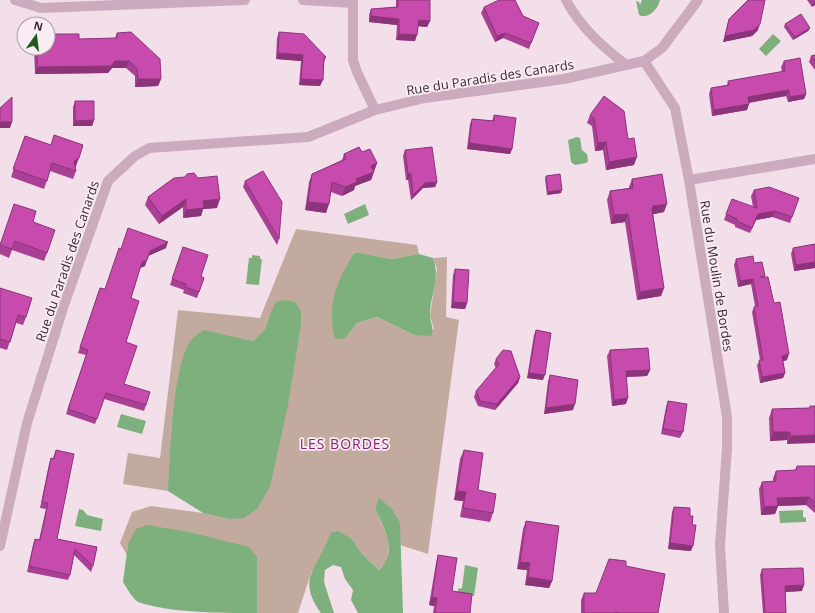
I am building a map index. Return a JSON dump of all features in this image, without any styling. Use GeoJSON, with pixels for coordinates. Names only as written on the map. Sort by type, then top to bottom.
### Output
{"type":"FeatureCollection","features":[{"type":"Feature","properties":{"kind":"street"},"geometry":{"type":"LineString","coordinates":[[15,0],[41,8],[245,0]]}},
{"type":"Feature","properties":{"kind":"street"},"geometry":{"type":"LineString","coordinates":[[303,0],[353,1],[353,60],[375,110]]}},
{"type":"Feature","properties":{"kind":"street"},"geometry":{"type":"LineString","coordinates":[[566,0],[572,11],[603,48],[626,65],[644,61],[662,48],[698,0]]}},
{"type":"Feature","properties":{"kind":"street","name":"Rue du Moulin de Bordes"},"geometry":{"type":"LineString","coordinates":[[644,61],[675,108],[689,180],[727,417],[727,448],[720,545],[724,613]]}},
{"type":"Feature","properties":{"kind":"street","name":"Rue du Paradis des Canards"},"geometry":{"type":"LineString","coordinates":[[0,546],[27,423],[64,305],[108,181],[130,160],[149,148],[308,137],[375,110],[426,98],[564,79],[626,65]]}},
{"type":"Feature","properties":{"kind":"street"},"geometry":{"type":"LineString","coordinates":[[689,180],[815,158]]}},
{"type":"Feature","properties":{"kind":"shaded area"},"geometry":{"type":"Polygon","coordinates":[[[642,0],[660,0],[652,13],[642,16],[639,15],[636,1],[639,2],[640,5],[642,0]]]}},
{"type":"Feature","properties":{"kind":"shaded area"},"geometry":{"type":"Polygon","coordinates":[[[773,34],[781,41],[766,56],[759,49],[773,34]]]}},
{"type":"Feature","properties":{"kind":"shaded area"},"geometry":{"type":"Polygon","coordinates":[[[577,137],[580,138],[582,150],[587,154],[588,161],[586,163],[575,165],[571,162],[568,140],[577,137]]]}},
{"type":"Feature","properties":{"kind":"shaded area"},"geometry":{"type":"Polygon","coordinates":[[[365,204],[369,215],[348,224],[344,214],[365,204]]]}},
{"type":"Feature","properties":{"kind":"shaded area"},"geometry":{"type":"Polygon","coordinates":[[[296,229],[417,245],[419,254],[391,259],[354,252],[346,338],[357,323],[377,317],[414,335],[434,329],[430,316],[437,269],[433,258],[447,257],[446,317],[459,320],[428,554],[400,545],[400,523],[375,508],[389,541],[388,560],[379,570],[362,554],[352,539],[330,533],[326,545],[311,573],[298,613],[257,613],[257,557],[128,544],[127,555],[120,543],[132,512],[151,506],[203,513],[228,519],[270,314],[265,329],[253,341],[231,337],[172,421],[168,491],[123,484],[128,453],[160,458],[178,310],[260,318],[296,229]]]}},
{"type":"Feature","properties":{"kind":"shaded area"},"geometry":{"type":"Polygon","coordinates":[[[355,252],[391,259],[419,254],[433,258],[436,280],[430,307],[430,318],[433,330],[431,336],[414,335],[377,317],[357,323],[346,338],[335,339],[332,315],[335,293],[338,283],[355,252]]]}},
{"type":"Feature","properties":{"kind":"shaded area"},"geometry":{"type":"Polygon","coordinates":[[[252,255],[260,256],[260,259],[262,259],[259,285],[246,284],[249,258],[252,258],[252,255]]]}},
{"type":"Feature","properties":{"kind":"shaded area"},"geometry":{"type":"Polygon","coordinates":[[[285,300],[295,302],[301,312],[301,324],[288,405],[270,487],[257,509],[244,518],[228,519],[203,513],[168,491],[173,412],[180,368],[185,351],[192,339],[204,330],[253,341],[265,329],[276,302],[285,300]]]}},
{"type":"Feature","properties":{"kind":"shaded area"},"geometry":{"type":"Polygon","coordinates":[[[121,414],[146,421],[142,434],[117,427],[121,414]]]}},
{"type":"Feature","properties":{"kind":"shaded area"},"geometry":{"type":"Polygon","coordinates":[[[379,498],[392,509],[400,523],[403,613],[358,613],[351,600],[353,590],[345,579],[341,567],[333,565],[325,570],[324,582],[334,613],[321,613],[313,601],[310,590],[310,581],[315,564],[330,533],[338,531],[352,539],[362,554],[379,570],[385,562],[389,547],[388,540],[375,508],[379,498]]]}},
{"type":"Feature","properties":{"kind":"shaded area"},"geometry":{"type":"Polygon","coordinates":[[[79,509],[83,510],[87,515],[103,519],[101,531],[75,526],[79,509]]]}},
{"type":"Feature","properties":{"kind":"shaded area"},"geometry":{"type":"Polygon","coordinates":[[[803,510],[803,517],[806,518],[806,522],[780,523],[779,511],[803,510]]]}},
{"type":"Feature","properties":{"kind":"shaded area"},"geometry":{"type":"Polygon","coordinates":[[[147,525],[189,532],[249,547],[257,557],[257,613],[180,610],[151,606],[138,602],[123,582],[128,544],[136,529],[147,525]]]}},
{"type":"Feature","properties":{"kind":"shaded area"},"geometry":{"type":"Polygon","coordinates":[[[465,565],[478,568],[474,596],[458,594],[458,589],[462,588],[465,565]]]}},
{"type":"Feature","properties":{"kind":"building"},"geometry":{"type":"Polygon","coordinates":[[[398,0],[430,0],[430,21],[419,20],[417,35],[399,34],[399,19],[371,16],[371,9],[398,7],[398,0]]]}},
{"type":"Feature","properties":{"kind":"building"},"geometry":{"type":"Polygon","coordinates":[[[499,0],[515,0],[523,16],[539,23],[531,43],[505,33],[497,36],[484,7],[499,0]]]}},
{"type":"Feature","properties":{"kind":"building"},"geometry":{"type":"Polygon","coordinates":[[[748,0],[765,0],[760,24],[754,30],[725,36],[729,19],[748,0]]]}},
{"type":"Feature","properties":{"kind":"building"},"geometry":{"type":"Polygon","coordinates":[[[801,14],[810,28],[795,37],[785,24],[801,14]]]}},
{"type":"Feature","properties":{"kind":"building"},"geometry":{"type":"Polygon","coordinates":[[[131,32],[160,59],[161,79],[138,79],[137,69],[129,61],[115,61],[111,66],[37,67],[37,56],[56,56],[56,34],[79,34],[79,39],[117,38],[117,33],[131,32]]]}},
{"type":"Feature","properties":{"kind":"building"},"geometry":{"type":"Polygon","coordinates":[[[279,32],[304,34],[326,57],[324,57],[323,80],[301,79],[303,55],[278,53],[279,32]]]}},
{"type":"Feature","properties":{"kind":"building"},"geometry":{"type":"Polygon","coordinates":[[[815,55],[815,61],[811,56],[815,55]]]}},
{"type":"Feature","properties":{"kind":"building"},"geometry":{"type":"Polygon","coordinates":[[[800,58],[806,94],[790,97],[789,90],[748,97],[749,104],[714,110],[711,88],[729,85],[728,81],[785,71],[784,61],[800,58]]]}},
{"type":"Feature","properties":{"kind":"building"},"geometry":{"type":"Polygon","coordinates":[[[604,96],[624,111],[628,139],[634,138],[637,157],[609,162],[606,142],[598,143],[594,118],[590,115],[604,96]]]}},
{"type":"Feature","properties":{"kind":"building"},"geometry":{"type":"Polygon","coordinates":[[[12,97],[12,122],[0,122],[0,108],[12,97]]]}},
{"type":"Feature","properties":{"kind":"building"},"geometry":{"type":"Polygon","coordinates":[[[75,101],[94,101],[94,120],[75,121],[75,101]]]}},
{"type":"Feature","properties":{"kind":"building"},"geometry":{"type":"Polygon","coordinates":[[[494,115],[516,118],[512,149],[469,143],[472,119],[494,121],[494,115]]]}},
{"type":"Feature","properties":{"kind":"building"},"geometry":{"type":"Polygon","coordinates":[[[54,135],[83,145],[79,158],[74,161],[76,171],[52,163],[47,181],[13,169],[25,136],[51,145],[54,135]]]}},
{"type":"Feature","properties":{"kind":"building"},"geometry":{"type":"Polygon","coordinates":[[[359,147],[362,152],[370,149],[377,163],[371,166],[374,172],[356,179],[357,182],[345,187],[332,182],[329,204],[308,202],[312,174],[346,159],[344,154],[359,147]]]}},
{"type":"Feature","properties":{"kind":"building"},"geometry":{"type":"Polygon","coordinates":[[[432,147],[437,182],[425,183],[413,195],[411,174],[408,174],[405,150],[432,147]]]}},
{"type":"Feature","properties":{"kind":"building"},"geometry":{"type":"Polygon","coordinates":[[[263,171],[282,202],[279,239],[245,181],[263,171]]]}},
{"type":"Feature","properties":{"kind":"building"},"geometry":{"type":"Polygon","coordinates":[[[194,173],[198,178],[217,176],[220,199],[203,201],[204,208],[186,210],[186,199],[162,216],[148,197],[174,178],[185,177],[187,174],[194,173]]]}},
{"type":"Feature","properties":{"kind":"building"},"geometry":{"type":"Polygon","coordinates":[[[560,174],[562,190],[548,192],[546,176],[560,174]]]}},
{"type":"Feature","properties":{"kind":"building"},"geometry":{"type":"Polygon","coordinates":[[[662,174],[667,204],[653,206],[652,210],[664,288],[640,292],[628,214],[614,215],[610,191],[633,188],[632,179],[662,174]]]}},
{"type":"Feature","properties":{"kind":"building"},"geometry":{"type":"Polygon","coordinates":[[[769,187],[799,198],[792,217],[775,211],[758,214],[752,228],[726,214],[732,199],[757,208],[754,190],[769,187]]]}},
{"type":"Feature","properties":{"kind":"building"},"geometry":{"type":"Polygon","coordinates":[[[14,204],[36,211],[33,222],[55,230],[47,253],[15,241],[12,249],[0,245],[14,204]]]}},
{"type":"Feature","properties":{"kind":"building"},"geometry":{"type":"Polygon","coordinates":[[[128,228],[168,242],[150,251],[147,260],[142,262],[131,298],[139,301],[126,342],[137,346],[124,384],[150,392],[146,405],[106,393],[97,419],[68,409],[88,350],[80,347],[100,288],[105,289],[119,248],[121,249],[128,228]]]}},
{"type":"Feature","properties":{"kind":"building"},"geometry":{"type":"Polygon","coordinates":[[[815,244],[815,262],[796,265],[793,248],[815,244]]]}},
{"type":"Feature","properties":{"kind":"building"},"geometry":{"type":"Polygon","coordinates":[[[183,247],[208,255],[201,276],[204,278],[199,292],[185,287],[186,284],[172,279],[183,247]]]}},
{"type":"Feature","properties":{"kind":"building"},"geometry":{"type":"Polygon","coordinates":[[[753,256],[754,263],[762,262],[765,276],[760,277],[768,277],[774,303],[780,302],[789,354],[782,356],[785,373],[762,377],[759,360],[763,360],[754,307],[758,306],[753,279],[740,281],[736,259],[753,256]]]}},
{"type":"Feature","properties":{"kind":"building"},"geometry":{"type":"Polygon","coordinates":[[[455,269],[469,270],[467,303],[453,302],[455,269]]]}},
{"type":"Feature","properties":{"kind":"building"},"geometry":{"type":"Polygon","coordinates":[[[0,288],[32,298],[26,317],[18,315],[10,342],[0,339],[0,288]]]}},
{"type":"Feature","properties":{"kind":"building"},"geometry":{"type":"Polygon","coordinates":[[[536,330],[551,333],[545,375],[529,373],[536,330]]]}},
{"type":"Feature","properties":{"kind":"building"},"geometry":{"type":"Polygon","coordinates":[[[648,348],[650,370],[626,371],[628,398],[614,400],[610,350],[648,348]]]}},
{"type":"Feature","properties":{"kind":"building"},"geometry":{"type":"Polygon","coordinates":[[[503,350],[511,351],[520,377],[497,404],[480,401],[476,391],[499,364],[496,359],[503,350]]]}},
{"type":"Feature","properties":{"kind":"building"},"geometry":{"type":"Polygon","coordinates":[[[550,375],[578,380],[575,404],[546,408],[550,375]]]}},
{"type":"Feature","properties":{"kind":"building"},"geometry":{"type":"Polygon","coordinates":[[[668,401],[687,404],[683,432],[663,429],[668,401]]]}},
{"type":"Feature","properties":{"kind":"building"},"geometry":{"type":"Polygon","coordinates":[[[810,406],[815,406],[815,435],[790,436],[790,432],[773,432],[772,409],[810,408],[810,406]]]}},
{"type":"Feature","properties":{"kind":"building"},"geometry":{"type":"Polygon","coordinates":[[[56,450],[74,454],[57,539],[97,547],[93,566],[75,549],[70,575],[29,566],[35,539],[40,540],[48,503],[42,502],[51,458],[54,459],[56,450]]]}},
{"type":"Feature","properties":{"kind":"building"},"geometry":{"type":"Polygon","coordinates":[[[464,450],[483,453],[478,490],[496,494],[493,513],[463,508],[466,492],[457,491],[464,450]]]}},
{"type":"Feature","properties":{"kind":"building"},"geometry":{"type":"Polygon","coordinates":[[[797,466],[815,466],[815,503],[809,497],[777,498],[778,506],[764,507],[762,482],[776,481],[776,471],[796,470],[797,466]]]}},
{"type":"Feature","properties":{"kind":"building"},"geometry":{"type":"Polygon","coordinates":[[[674,507],[690,508],[690,516],[693,516],[692,525],[696,525],[693,546],[670,543],[674,507]]]}},
{"type":"Feature","properties":{"kind":"building"},"geometry":{"type":"Polygon","coordinates":[[[526,521],[559,526],[552,581],[528,577],[530,563],[520,562],[526,521]]]}},
{"type":"Feature","properties":{"kind":"building"},"geometry":{"type":"Polygon","coordinates":[[[438,555],[457,558],[452,591],[472,594],[470,613],[435,613],[437,598],[432,597],[438,555]]]}},
{"type":"Feature","properties":{"kind":"building"},"geometry":{"type":"Polygon","coordinates":[[[609,559],[626,561],[626,566],[665,574],[658,613],[584,613],[584,593],[596,593],[609,559]]]}},
{"type":"Feature","properties":{"kind":"building"},"geometry":{"type":"Polygon","coordinates":[[[803,568],[804,585],[785,586],[786,613],[765,613],[762,569],[803,568]]]}},
{"type":"Feature","properties":{"kind":"district","name":"LES BORDES"},"geometry":{"type":"Point","coordinates":[345,443]}}]}
